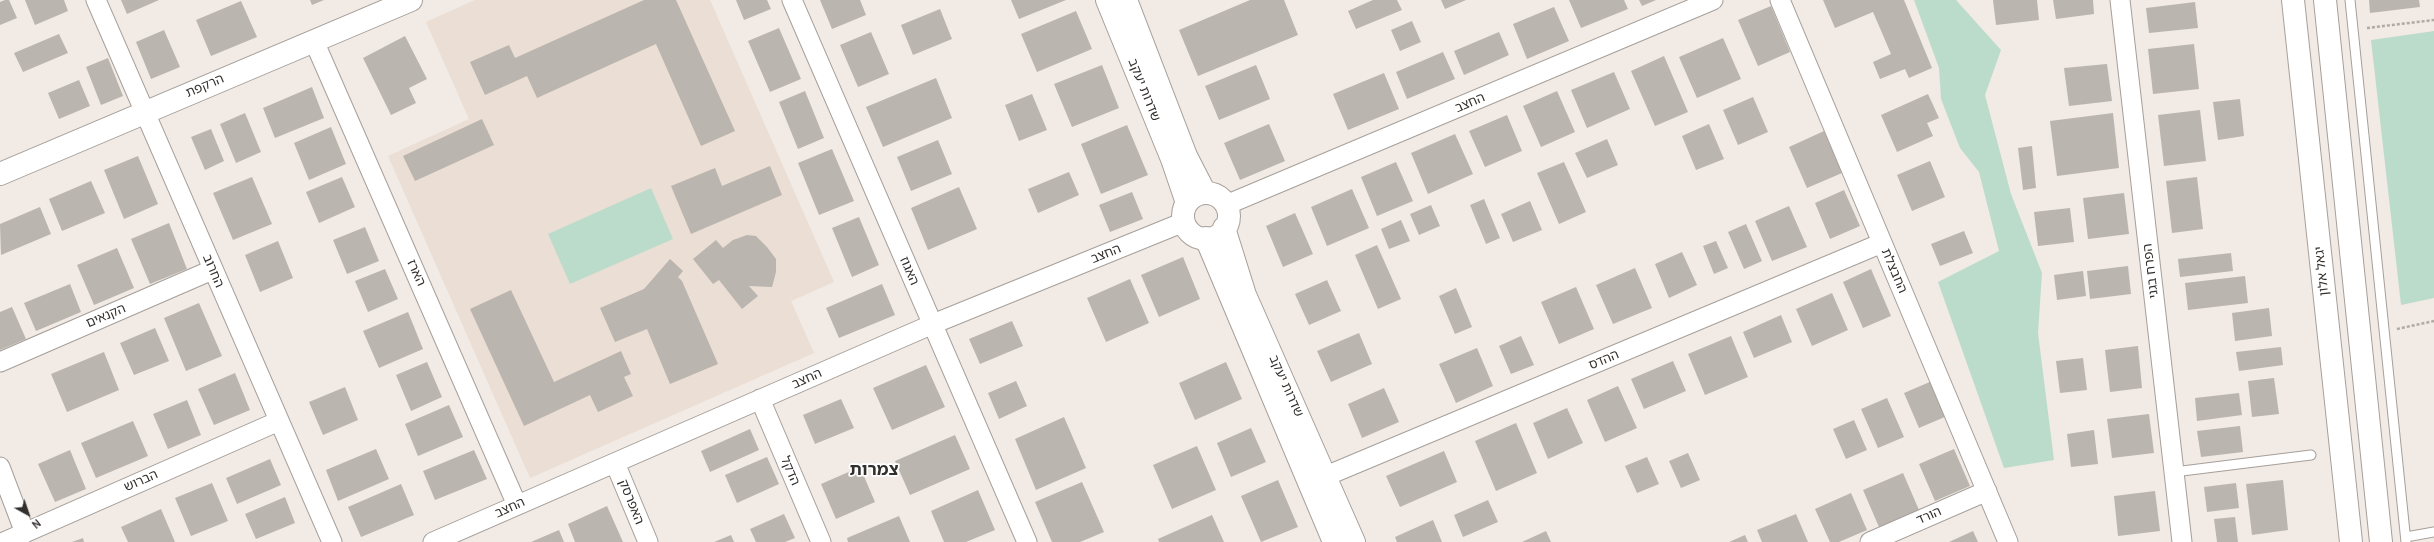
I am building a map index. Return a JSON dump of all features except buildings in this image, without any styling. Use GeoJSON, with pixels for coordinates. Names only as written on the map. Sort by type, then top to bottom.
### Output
{"type":"FeatureCollection","features":[{"type":"Feature","properties":{"kind":"street","name":"החרוב"},"geometry":{"type":"LineString","coordinates":[[96,0],[212,270],[332,542]]}},
{"type":"Feature","properties":{"kind":"street","name":"הרקפת"},"geometry":{"type":"LineString","coordinates":[[0,174],[411,0]]}},
{"type":"Feature","properties":{"kind":"street","name":"האגוז"},"geometry":{"type":"LineString","coordinates":[[792,0],[1027,542]]}},
{"type":"Feature","properties":{"kind":"street","name":"שדרות יעקב"},"geometry":{"type":"LineString","coordinates":[[1107,0],[1172,159],[1185,213]]}},
{"type":"Feature","properties":{"kind":"street","name":"שדרות יעקב"},"geometry":{"type":"LineString","coordinates":[[1126,0],[1186,156],[1205,193]]}},
{"type":"Feature","properties":{"kind":"street","name":"החצב"},"geometry":{"type":"LineString","coordinates":[[1226,205],[1713,0]]}},
{"type":"Feature","properties":{"kind":"street","name":"החבצלת"},"geometry":{"type":"LineString","coordinates":[[1780,0],[2008,542]]}},
{"type":"Feature","properties":{"kind":"street","name":"הפרח בגני"},"geometry":{"type":"LineString","coordinates":[[2120,0],[2182,542]]}},
{"type":"Feature","properties":{"kind":"street","name":"יגאל אלון"},"geometry":{"type":"LineString","coordinates":[[2293,0],[2351,542]]}},
{"type":"Feature","properties":{"kind":"street"},"geometry":{"type":"LineString","coordinates":[[2325,0],[2381,542]]}},
{"type":"Feature","properties":{"kind":"street","name":"הארז"},"geometry":{"type":"LineString","coordinates":[[314,41],[517,505]]}},
{"type":"Feature","properties":{"kind":"street"},"geometry":{"type":"LineString","coordinates":[[1205,193],[1217,196],[1226,205],[1228,217],[1215,233],[1192,234],[1185,213],[1192,198],[1205,193]]}},
{"type":"Feature","properties":{"kind":"street","name":"החצב"},"geometry":{"type":"LineString","coordinates":[[433,542],[1185,213]]}},
{"type":"Feature","properties":{"kind":"street","name":"שדרות יעקב"},"geometry":{"type":"LineString","coordinates":[[1215,233],[1245,295],[1354,542]]}},
{"type":"Feature","properties":{"kind":"street","name":"שדרות יעקב"},"geometry":{"type":"LineString","coordinates":[[1215,233],[1334,542]]}},
{"type":"Feature","properties":{"kind":"street","name":"ההדס"},"geometry":{"type":"LineString","coordinates":[[1326,476],[1882,243]]}},
{"type":"Feature","properties":{"kind":"street","name":"הקנאים"},"geometry":{"type":"LineString","coordinates":[[0,362],[212,270]]}},
{"type":"Feature","properties":{"kind":"street","name":"הדקל"},"geometry":{"type":"LineString","coordinates":[[760,400],[821,542]]}},
{"type":"Feature","properties":{"kind":"street","name":"הברוש"},"geometry":{"type":"LineString","coordinates":[[4,542],[279,421]]}},
{"type":"Feature","properties":{"kind":"street","name":"האפרסק"},"geometry":{"type":"LineString","coordinates":[[615,463],[648,542]]}},
{"type":"Feature","properties":{"kind":"street"},"geometry":{"type":"LineString","coordinates":[[0,467],[25,532]]}},
{"type":"Feature","properties":{"kind":"street","name":"הורד"},"geometry":{"type":"LineString","coordinates":[[1870,542],[1987,491]]}},
{"type":"Feature","properties":{"kind":"lane"},"geometry":{"type":"LineString","coordinates":[[2350,0],[2406,540],[2434,532]]}},
{"type":"Feature","properties":{"kind":"lane"},"geometry":{"type":"LineString","coordinates":[[2174,472],[2311,455]]}},
{"type":"Feature","properties":{"kind":"path"},"geometry":{"type":"LineString","coordinates":[[2352,30],[2434,20]]}},
{"type":"Feature","properties":{"kind":"path"},"geometry":{"type":"LineString","coordinates":[[2384,332],[2434,321]]}},
{"type":"Feature","properties":{"kind":"shaded area"},"geometry":{"type":"Polygon","coordinates":[[[475,0],[710,0],[834,282],[791,301],[814,353],[530,478],[388,156],[469,119],[426,22],[475,0]]]}},
{"type":"Feature","properties":{"kind":"green space"},"geometry":{"type":"Polygon","coordinates":[[[1914,0],[1956,0],[2001,50],[1985,95],[2011,194],[2042,273],[2038,333],[2054,460],[2004,468],[1938,282],[1999,251],[1979,172],[1960,148],[1941,99],[1939,68],[1914,0]]]}},
{"type":"Feature","properties":{"kind":"green space"},"geometry":{"type":"Polygon","coordinates":[[[2434,31],[2434,298],[2401,305],[2371,40],[2434,31]]]}},
{"type":"Feature","properties":{"kind":"green space"},"geometry":{"type":"Polygon","coordinates":[[[651,188],[673,239],[570,284],[548,234],[651,188]]]}},
{"type":"Feature","properties":{"kind":"district","name":"צמרות"},"geometry":{"type":"Point","coordinates":[874,470]}}]}
